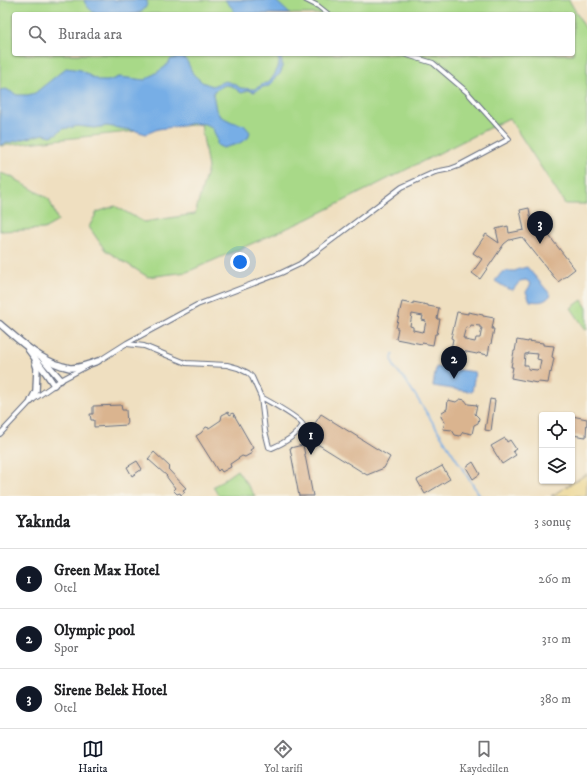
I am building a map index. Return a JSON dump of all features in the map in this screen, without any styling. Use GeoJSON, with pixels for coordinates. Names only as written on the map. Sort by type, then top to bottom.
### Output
{"type":"FeatureCollection","features":[{"type":"Feature","properties":{"kind":"street"},"geometry":{"type":"LineString","coordinates":[[306,0],[326,12]]}},
{"type":"Feature","properties":{"kind":"street"},"geometry":{"type":"LineString","coordinates":[[31,400],[61,380],[98,361],[197,305],[292,268],[308,259],[402,187],[435,172],[458,166],[508,139],[467,92],[434,63],[411,56]]}},
{"type":"Feature","properties":{"kind":"street"},"geometry":{"type":"LineString","coordinates":[[0,324],[39,356],[61,380]]}},
{"type":"Feature","properties":{"kind":"street"},"geometry":{"type":"LineString","coordinates":[[24,344],[54,385]]}},
{"type":"Feature","properties":{"kind":"street"},"geometry":{"type":"LineString","coordinates":[[127,344],[144,346],[186,363],[227,365],[238,368],[252,377],[261,397],[265,431],[269,446],[272,448],[281,444],[299,431],[303,425],[294,417],[261,397]]}},
{"type":"Feature","properties":{"kind":"street"},"geometry":{"type":"LineString","coordinates":[[0,434],[31,400],[36,391],[37,368],[32,356]]}},
{"type":"Feature","properties":{"kind":"street"},"geometry":{"type":"LineString","coordinates":[[39,356],[52,363],[71,368],[98,361]]}},
{"type":"Feature","properties":{"kind":"green space"},"geometry":{"type":"Polygon","coordinates":[[[0,0],[569,0],[587,31],[587,204],[565,204],[509,118],[308,219],[187,272],[148,277],[105,250],[89,227],[97,212],[115,206],[144,222],[195,214],[208,168],[201,124],[0,146],[0,0]]]}},
{"type":"Feature","properties":{"kind":"green space"},"geometry":{"type":"Polygon","coordinates":[[[0,173],[10,176],[49,199],[58,221],[44,229],[0,231],[0,173]]]}},
{"type":"Feature","properties":{"kind":"green space"},"geometry":{"type":"Polygon","coordinates":[[[582,300],[587,308],[586,330],[571,308],[582,300]]]}},
{"type":"Feature","properties":{"kind":"green space"},"geometry":{"type":"Polygon","coordinates":[[[237,470],[255,496],[219,496],[213,487],[237,470]]]}},
{"type":"Feature","properties":{"kind":"sand"},"geometry":{"type":"Polygon","coordinates":[[[587,474],[587,496],[551,496],[571,484],[575,484],[575,481],[587,474]]]}},
{"type":"Feature","properties":{"kind":"water"},"geometry":{"type":"Polygon","coordinates":[[[84,0],[147,0],[144,10],[140,12],[93,12],[84,0]]]}},
{"type":"Feature","properties":{"kind":"water"},"geometry":{"type":"Polygon","coordinates":[[[225,0],[275,0],[288,12],[234,12],[225,0]]]}},
{"type":"Feature","properties":{"kind":"water"},"geometry":{"type":"Polygon","coordinates":[[[276,56],[280,56],[282,69],[280,74],[269,86],[263,87],[254,92],[248,90],[242,93],[232,86],[225,85],[214,91],[213,94],[216,110],[220,116],[232,122],[244,125],[250,132],[248,138],[238,144],[223,148],[217,145],[217,139],[213,129],[205,124],[193,123],[158,129],[146,134],[107,126],[94,128],[78,126],[63,129],[51,136],[44,134],[0,145],[0,90],[6,89],[17,95],[28,95],[35,93],[66,68],[81,70],[100,81],[108,81],[119,77],[145,80],[165,67],[171,59],[180,57],[186,59],[193,74],[202,82],[212,86],[225,81],[235,84],[240,88],[255,89],[265,83],[268,83],[272,78],[279,63],[276,56]]]}},
{"type":"Feature","properties":{"kind":"water"},"geometry":{"type":"Polygon","coordinates":[[[527,267],[551,295],[544,301],[530,301],[526,292],[531,284],[526,280],[520,281],[513,290],[508,289],[495,281],[502,272],[515,271],[527,267]]]}},
{"type":"Feature","properties":{"kind":"water"},"geometry":{"type":"Polygon","coordinates":[[[436,367],[475,372],[472,392],[433,386],[436,367]]]}},
{"type":"Feature","properties":{"kind":"building"},"geometry":{"type":"Polygon","coordinates":[[[529,208],[531,221],[542,219],[543,228],[575,269],[558,282],[522,237],[509,240],[504,244],[480,279],[472,273],[482,259],[473,253],[486,234],[499,243],[496,229],[508,226],[509,233],[524,230],[520,210],[529,208]]]}},
{"type":"Feature","properties":{"kind":"building"},"geometry":{"type":"Polygon","coordinates":[[[402,302],[413,304],[413,302],[439,308],[437,319],[440,319],[433,345],[396,339],[398,328],[396,328],[402,302]],[[412,314],[410,326],[413,327],[413,330],[424,331],[426,321],[422,320],[423,316],[412,314]]]}},
{"type":"Feature","properties":{"kind":"building"},"geometry":{"type":"Polygon","coordinates":[[[457,312],[468,314],[468,312],[494,318],[492,329],[494,329],[488,355],[451,349],[453,339],[451,338],[457,312]],[[471,325],[470,328],[466,327],[463,338],[465,338],[465,340],[475,342],[476,338],[480,338],[482,328],[480,328],[480,326],[471,325]]]}},
{"type":"Feature","properties":{"kind":"building"},"geometry":{"type":"Polygon","coordinates":[[[517,340],[543,343],[543,345],[554,346],[552,357],[554,358],[548,383],[537,383],[511,378],[513,367],[511,367],[517,340]],[[525,354],[524,365],[528,365],[528,369],[539,370],[541,360],[537,359],[538,354],[525,354]]]}},
{"type":"Feature","properties":{"kind":"building"},"geometry":{"type":"Polygon","coordinates":[[[460,399],[465,400],[468,404],[477,405],[475,414],[479,418],[478,423],[474,425],[472,434],[463,432],[460,436],[455,435],[452,430],[443,429],[445,422],[441,417],[442,412],[447,409],[448,400],[456,402],[460,399]]]}},
{"type":"Feature","properties":{"kind":"building"},"geometry":{"type":"Polygon","coordinates":[[[490,399],[495,400],[491,431],[485,430],[490,399]]]}},
{"type":"Feature","properties":{"kind":"building"},"geometry":{"type":"Polygon","coordinates":[[[121,405],[122,410],[126,410],[127,425],[94,427],[94,420],[91,420],[90,414],[93,414],[93,406],[121,405]]]}},
{"type":"Feature","properties":{"kind":"building"},"geometry":{"type":"Polygon","coordinates":[[[228,412],[230,415],[233,413],[253,448],[250,450],[252,453],[245,457],[242,456],[230,464],[231,467],[222,472],[220,469],[218,471],[196,436],[206,427],[209,428],[221,420],[222,415],[228,412]]]}},
{"type":"Feature","properties":{"kind":"building"},"geometry":{"type":"Polygon","coordinates":[[[321,414],[390,457],[384,468],[367,475],[311,440],[317,431],[312,428],[321,414]]]}},
{"type":"Feature","properties":{"kind":"building"},"geometry":{"type":"Polygon","coordinates":[[[575,417],[587,419],[586,437],[575,435],[575,417]]]}},
{"type":"Feature","properties":{"kind":"building"},"geometry":{"type":"Polygon","coordinates":[[[505,438],[507,442],[510,440],[516,449],[513,451],[516,455],[502,464],[491,446],[505,438]]]}},
{"type":"Feature","properties":{"kind":"building"},"geometry":{"type":"Polygon","coordinates":[[[303,445],[313,496],[299,496],[290,448],[303,445]]]}},
{"type":"Feature","properties":{"kind":"building"},"geometry":{"type":"Polygon","coordinates":[[[154,452],[170,467],[168,469],[186,488],[183,490],[185,492],[181,495],[180,493],[177,494],[173,490],[175,488],[167,476],[148,459],[154,452]]]}},
{"type":"Feature","properties":{"kind":"building"},"geometry":{"type":"Polygon","coordinates":[[[137,461],[142,469],[132,476],[127,467],[137,461]]]}},
{"type":"Feature","properties":{"kind":"building"},"geometry":{"type":"Polygon","coordinates":[[[473,462],[480,474],[473,479],[466,467],[473,462]]]}},
{"type":"Feature","properties":{"kind":"building"},"geometry":{"type":"Polygon","coordinates":[[[442,466],[450,479],[425,494],[417,480],[442,466]]]}},
{"type":"Feature","properties":{"kind":"waterway"},"geometry":{"type":"LineString","coordinates":[[393,354],[392,361],[394,367],[404,378],[480,496]]}},
{"type":"Feature","properties":{"kind":"place","name":"Sirene Belek Hotel"},"geometry":{"type":"Point","coordinates":[540,244]}},
{"type":"Feature","properties":{"kind":"place","name":"Olympic pool"},"geometry":{"type":"Point","coordinates":[454,379]}},
{"type":"Feature","properties":{"kind":"place","name":"Green Max Hotel"},"geometry":{"type":"Point","coordinates":[311,455]}}]}
